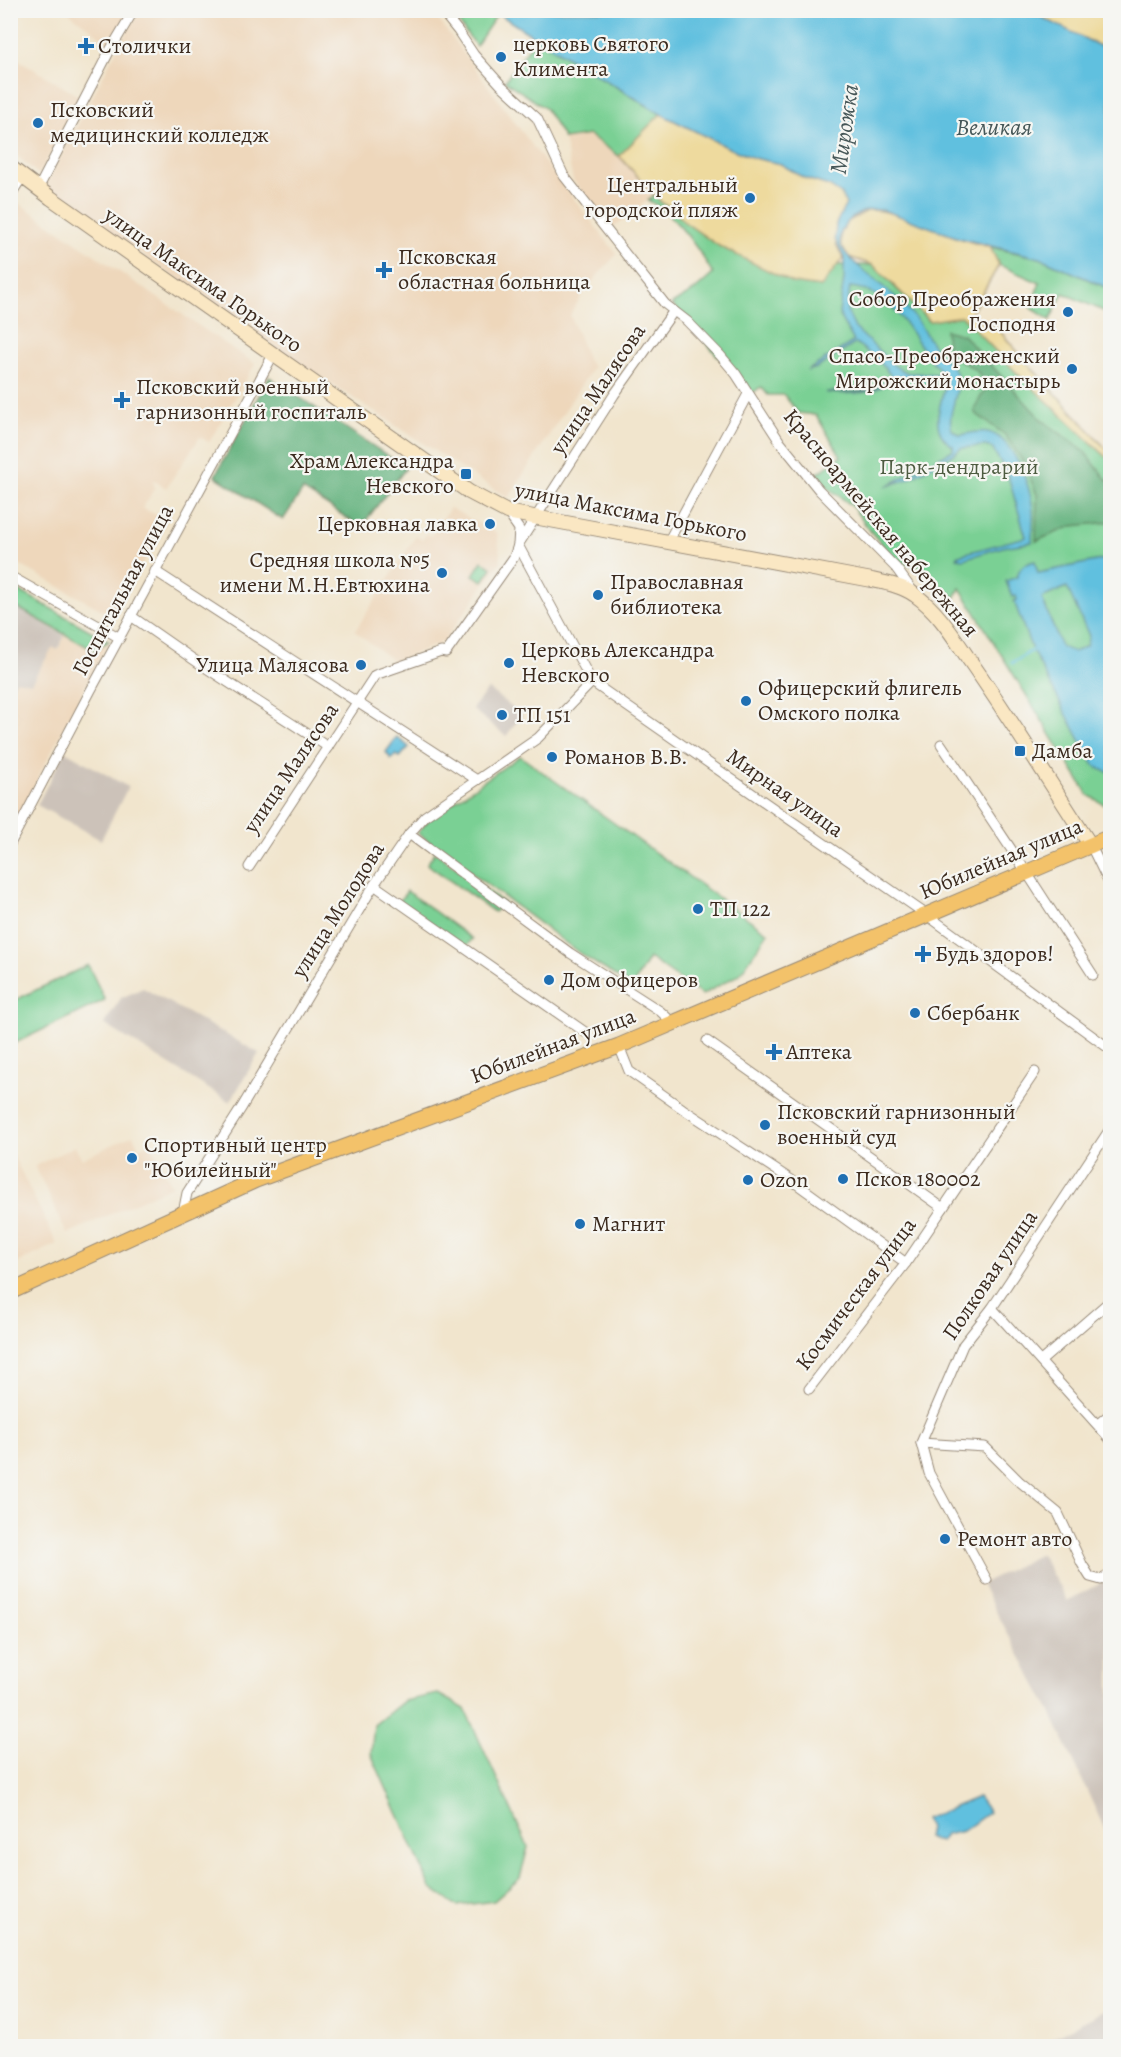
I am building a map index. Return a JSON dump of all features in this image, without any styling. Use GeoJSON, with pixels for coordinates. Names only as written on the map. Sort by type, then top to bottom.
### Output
{"type":"FeatureCollection","features":[{"type":"Feature","properties":{"kind":"main road","name":"улица Максима Горького"},"geometry":{"type":"LineString","coordinates":[[10,167],[273,356],[469,492],[507,512],[872,580],[915,594]]}},
{"type":"Feature","properties":{"kind":"main road","name":"Красноармейская набережная"},"geometry":{"type":"LineString","coordinates":[[915,594],[950,632],[1000,703],[1091,846]]}},
{"type":"Feature","properties":{"kind":"main road","name":"Юбилейная улица"},"geometry":{"type":"LineString","coordinates":[[10,1292],[256,1180],[619,1046],[1110,837]]}},
{"type":"Feature","properties":{"kind":"street"},"geometry":{"type":"LineString","coordinates":[[38,189],[109,52],[134,10]]}},
{"type":"Feature","properties":{"kind":"street","name":"Красноармейская набережная"},"geometry":{"type":"LineString","coordinates":[[441,10],[488,70],[537,118],[564,176],[631,262],[673,312],[687,321],[720,355],[736,374],[780,442],[819,490],[896,568],[915,594]]}},
{"type":"Feature","properties":{"kind":"street"},"geometry":{"type":"LineString","coordinates":[[10,196],[22,177]]}},
{"type":"Feature","properties":{"kind":"street","name":"улица Малясова"},"geometry":{"type":"LineString","coordinates":[[249,867],[375,675],[441,652],[446,653],[514,557],[518,545],[614,395],[673,312]]}},
{"type":"Feature","properties":{"kind":"street","name":"Госпитальная улица"},"geometry":{"type":"LineString","coordinates":[[10,844],[155,571],[273,356]]}},
{"type":"Feature","properties":{"kind":"street"},"geometry":{"type":"LineString","coordinates":[[668,542],[748,394]]}},
{"type":"Feature","properties":{"kind":"street","name":"Мирная улица"},"geometry":{"type":"LineString","coordinates":[[507,512],[519,529],[518,545],[592,682],[927,915],[1110,1049]]}},
{"type":"Feature","properties":{"kind":"street"},"geometry":{"type":"LineString","coordinates":[[155,571],[477,780]]}},
{"type":"Feature","properties":{"kind":"street"},"geometry":{"type":"LineString","coordinates":[[10,576],[120,638]]}},
{"type":"Feature","properties":{"kind":"street"},"geometry":{"type":"LineString","coordinates":[[131,616],[328,747]]}},
{"type":"Feature","properties":{"kind":"street","name":"улица Молодова"},"geometry":{"type":"LineString","coordinates":[[183,1213],[187,1193],[242,1107],[374,885],[409,834],[425,816],[538,738],[592,682]]}},
{"type":"Feature","properties":{"kind":"street"},"geometry":{"type":"LineString","coordinates":[[940,744],[1093,975]]}},
{"type":"Feature","properties":{"kind":"street"},"geometry":{"type":"LineString","coordinates":[[409,834],[570,953],[660,1011],[673,1023]]}},
{"type":"Feature","properties":{"kind":"street","name":"Красноармейская набережная"},"geometry":{"type":"LineString","coordinates":[[1091,846],[1110,885]]}},
{"type":"Feature","properties":{"kind":"street"},"geometry":{"type":"LineString","coordinates":[[374,885],[585,1032]]}},
{"type":"Feature","properties":{"kind":"street"},"geometry":{"type":"LineString","coordinates":[[707,1041],[943,1208]]}},
{"type":"Feature","properties":{"kind":"street"},"geometry":{"type":"LineString","coordinates":[[619,1046],[629,1071],[683,1110],[790,1179],[906,1263]]}},
{"type":"Feature","properties":{"kind":"street","name":"Космическая улица"},"geometry":{"type":"LineString","coordinates":[[810,1389],[906,1263],[1035,1072]]}},
{"type":"Feature","properties":{"kind":"street","name":"Полковая улица"},"geometry":{"type":"LineString","coordinates":[[921,1443],[963,1345],[992,1308],[1108,1142],[1110,1129]]}},
{"type":"Feature","properties":{"kind":"street"},"geometry":{"type":"LineString","coordinates":[[1041,1361],[1110,1301]]}},
{"type":"Feature","properties":{"kind":"street"},"geometry":{"type":"LineString","coordinates":[[992,1308],[1110,1439]]}},
{"type":"Feature","properties":{"kind":"street"},"geometry":{"type":"LineString","coordinates":[[1098,1424],[1110,1414]]}},
{"type":"Feature","properties":{"kind":"street"},"geometry":{"type":"LineString","coordinates":[[987,1580],[929,1473],[921,1443],[985,1447],[1019,1481],[1058,1514],[1090,1577],[1101,1580],[1110,1574]]}},
{"type":"Feature","properties":{"kind":"shaded area"},"geometry":{"type":"Polygon","coordinates":[[[67,11],[130,11],[110,44],[67,11]]]}},
{"type":"Feature","properties":{"kind":"shaded area","name":"Псковская областная больница"},"geometry":{"type":"Polygon","coordinates":[[[140,11],[432,11],[549,168],[617,254],[587,287],[570,315],[588,361],[593,367],[508,498],[290,357],[45,187],[117,49],[140,11]]]}},
{"type":"Feature","properties":{"kind":"shaded area","name":"Псковский медицинский колледж"},"geometry":{"type":"Polygon","coordinates":[[[11,55],[80,97],[39,175],[11,150],[11,55]]]}},
{"type":"Feature","properties":{"kind":"shaded area"},"geometry":{"type":"Polygon","coordinates":[[[589,135],[619,156],[654,195],[612,228],[573,180],[564,139],[589,135]]]}},
{"type":"Feature","properties":{"kind":"shaded area","name":"Псковский военный гарнизонный госпиталь"},"geometry":{"type":"Polygon","coordinates":[[[14,200],[255,364],[209,442],[200,437],[166,488],[152,479],[155,488],[142,508],[167,520],[113,616],[11,560],[10,206],[14,200]]]}},
{"type":"Feature","properties":{"kind":"shaded area","name":"Средняя школа №5 имени М.Н.Евтюхина"},"geometry":{"type":"Polygon","coordinates":[[[450,508],[497,533],[501,561],[444,641],[395,662],[355,631],[416,536],[422,540],[427,534],[431,536],[450,508]]]}},
{"type":"Feature","properties":{"kind":"shaded area"},"geometry":{"type":"Polygon","coordinates":[[[11,604],[65,636],[57,650],[53,647],[31,683],[17,680],[11,688],[11,604]]]}},
{"type":"Feature","properties":{"kind":"shaded area"},"geometry":{"type":"Polygon","coordinates":[[[65,636],[93,650],[109,641],[17,818],[11,814],[11,688],[17,680],[31,683],[53,646],[58,650],[65,636]]]}},
{"type":"Feature","properties":{"kind":"shaded area"},"geometry":{"type":"Polygon","coordinates":[[[488,689],[522,715],[506,736],[472,709],[488,689]]]}},
{"type":"Feature","properties":{"kind":"shaded area"},"geometry":{"type":"Polygon","coordinates":[[[65,751],[128,787],[101,840],[37,805],[65,751]]]}},
{"type":"Feature","properties":{"kind":"shaded area"},"geometry":{"type":"Polygon","coordinates":[[[143,988],[259,1053],[230,1102],[104,1024],[121,998],[143,988]]]}},
{"type":"Feature","properties":{"kind":"shaded area"},"geometry":{"type":"Polygon","coordinates":[[[133,1135],[139,1148],[150,1143],[172,1186],[67,1234],[35,1166],[75,1146],[82,1159],[133,1135]]]}},
{"type":"Feature","properties":{"kind":"shaded area"},"geometry":{"type":"Polygon","coordinates":[[[10,1149],[57,1244],[11,1266],[10,1266],[10,1149]]]}},
{"type":"Feature","properties":{"kind":"shaded area"},"geometry":{"type":"Polygon","coordinates":[[[1041,1554],[1067,1601],[1110,1578],[1110,1841],[1051,1712],[981,1584],[1041,1554]]]}},
{"type":"Feature","properties":{"kind":"shaded area"},"geometry":{"type":"Polygon","coordinates":[[[1110,2008],[1110,2046],[1036,2046],[1110,2008]]]}},
{"type":"Feature","properties":{"kind":"green space"},"geometry":{"type":"Polygon","coordinates":[[[450,11],[494,11],[498,13],[476,46],[450,11]]]}},
{"type":"Feature","properties":{"kind":"green space"},"geometry":{"type":"Polygon","coordinates":[[[536,38],[661,114],[619,156],[589,135],[564,139],[546,109],[505,81],[536,38]]]}},
{"type":"Feature","properties":{"kind":"green space","name":"Парк-дендрарий"},"geometry":{"type":"Polygon","coordinates":[[[654,195],[662,203],[672,207],[683,221],[719,246],[793,283],[821,287],[836,265],[873,265],[929,321],[962,316],[1016,372],[1110,460],[1110,808],[1088,795],[960,588],[955,598],[918,566],[898,563],[851,505],[813,477],[841,456],[816,415],[798,413],[784,395],[768,395],[761,387],[751,394],[672,304],[695,290],[713,274],[685,232],[668,214],[648,200],[654,195]]]}},
{"type":"Feature","properties":{"kind":"green space"},"geometry":{"type":"Polygon","coordinates":[[[990,247],[1040,258],[1110,289],[1110,314],[1063,293],[1050,320],[1030,307],[1040,283],[999,265],[990,247]]]}},
{"type":"Feature","properties":{"kind":"green space"},"geometry":{"type":"Polygon","coordinates":[[[945,330],[963,335],[1042,420],[1084,451],[1110,482],[1110,522],[1072,526],[1036,541],[1037,495],[1024,463],[1005,435],[975,413],[974,409],[987,386],[977,371],[948,352],[945,330]]]}},
{"type":"Feature","properties":{"kind":"green space"},"geometry":{"type":"Polygon","coordinates":[[[269,377],[406,468],[361,527],[303,490],[283,520],[215,476],[269,377]]]}},
{"type":"Feature","properties":{"kind":"green space"},"geometry":{"type":"Polygon","coordinates":[[[482,561],[492,568],[483,581],[473,575],[482,561]]]}},
{"type":"Feature","properties":{"kind":"green space"},"geometry":{"type":"Polygon","coordinates":[[[10,586],[109,641],[93,650],[11,604],[10,586]]]}},
{"type":"Feature","properties":{"kind":"green space"},"geometry":{"type":"Polygon","coordinates":[[[520,756],[768,933],[740,974],[702,995],[649,958],[633,985],[628,984],[582,955],[418,833],[429,819],[520,756]]]}},
{"type":"Feature","properties":{"kind":"green space"},"geometry":{"type":"Polygon","coordinates":[[[435,852],[504,903],[494,912],[427,864],[435,852]]]}},
{"type":"Feature","properties":{"kind":"green space"},"geometry":{"type":"Polygon","coordinates":[[[407,891],[472,939],[465,948],[399,902],[407,891]]]}},
{"type":"Feature","properties":{"kind":"green space"},"geometry":{"type":"Polygon","coordinates":[[[88,965],[105,1000],[11,1045],[11,1002],[88,965]]]}},
{"type":"Feature","properties":{"kind":"green space"},"geometry":{"type":"Polygon","coordinates":[[[438,1694],[465,1709],[528,1847],[520,1878],[494,1901],[457,1906],[431,1888],[371,1754],[374,1725],[404,1701],[438,1694]]]}},
{"type":"Feature","properties":{"kind":"sand"},"geometry":{"type":"Polygon","coordinates":[[[1029,11],[1095,11],[1110,18],[1110,51],[1029,11]]]}},
{"type":"Feature","properties":{"kind":"sand","name":"Центральный городской пляж"},"geometry":{"type":"Polygon","coordinates":[[[661,114],[729,148],[754,158],[781,164],[804,178],[829,186],[842,194],[846,204],[836,224],[836,244],[843,258],[821,287],[793,283],[719,246],[683,221],[672,207],[662,203],[619,156],[661,114]]]}},
{"type":"Feature","properties":{"kind":"sand"},"geometry":{"type":"Polygon","coordinates":[[[869,210],[892,213],[990,247],[999,265],[970,315],[992,328],[995,325],[1110,453],[1110,460],[1016,372],[962,316],[930,321],[873,265],[849,257],[841,245],[841,233],[847,222],[869,210]]]}},
{"type":"Feature","properties":{"kind":"water","name":"Великая"},"geometry":{"type":"Polygon","coordinates":[[[494,11],[1029,11],[1110,51],[1110,289],[1040,258],[959,238],[883,210],[871,210],[857,214],[840,234],[841,246],[845,252],[905,305],[957,374],[957,390],[951,414],[952,430],[960,435],[988,432],[1006,443],[1013,453],[1024,476],[1031,499],[1032,542],[1003,547],[963,559],[957,558],[959,555],[1026,537],[1007,473],[992,448],[985,446],[961,448],[910,478],[885,487],[953,450],[953,446],[945,440],[938,426],[939,409],[946,383],[944,380],[924,381],[896,376],[881,387],[864,392],[827,393],[862,391],[878,387],[891,376],[880,362],[856,343],[817,368],[807,371],[854,341],[839,313],[844,279],[844,258],[835,239],[836,224],[846,204],[841,194],[829,186],[804,178],[781,164],[754,158],[729,148],[661,114],[494,11]],[[850,287],[847,311],[855,328],[896,367],[908,373],[938,374],[940,370],[928,357],[895,310],[886,302],[864,290],[850,287]]]}},
{"type":"Feature","properties":{"kind":"water"},"geometry":{"type":"Polygon","coordinates":[[[1110,558],[1110,773],[1093,764],[1032,650],[1014,601],[1017,600],[1016,596],[1012,597],[1006,581],[1017,577],[1023,566],[1035,561],[1038,573],[1110,558]],[[1067,587],[1042,598],[1061,647],[1074,652],[1086,646],[1089,636],[1067,587]]]}},
{"type":"Feature","properties":{"kind":"water"},"geometry":{"type":"Polygon","coordinates":[[[397,737],[409,747],[400,757],[396,755],[391,759],[386,752],[397,737]]]}},
{"type":"Feature","properties":{"kind":"water"},"geometry":{"type":"Polygon","coordinates":[[[978,1797],[989,1812],[963,1831],[945,1835],[940,1842],[927,1837],[929,1828],[925,1819],[978,1797]]]}},
{"type":"Feature","properties":{"kind":"waterway"},"geometry":{"type":"LineString","coordinates":[[1012,663],[1036,648]]}},
{"type":"Feature","properties":{"kind":"place","name":"Столички"},"geometry":{"type":"Point","coordinates":[86,46]}},
{"type":"Feature","properties":{"kind":"place","name":"церковь Святого Климента"},"geometry":{"type":"Point","coordinates":[501,57]}},
{"type":"Feature","properties":{"kind":"place","name":"Псковский медицинский колледж"},"geometry":{"type":"Point","coordinates":[38,123]}},
{"type":"Feature","properties":{"kind":"place","name":"Центральный городской пляж"},"geometry":{"type":"Point","coordinates":[750,198]}},
{"type":"Feature","properties":{"kind":"place","name":"Псковская областная больница"},"geometry":{"type":"Point","coordinates":[384,270]}},
{"type":"Feature","properties":{"kind":"place","name":"Собор Преображения Господня"},"geometry":{"type":"Point","coordinates":[1068,312]}},
{"type":"Feature","properties":{"kind":"place","name":"Спасо-Преображенский Мирожский монастырь"},"geometry":{"type":"Point","coordinates":[1072,369]}},
{"type":"Feature","properties":{"kind":"place","name":"Псковский военный гарнизонный госпиталь"},"geometry":{"type":"Point","coordinates":[122,400]}},
{"type":"Feature","properties":{"kind":"place","name":"Храм Александра Невского"},"geometry":{"type":"Point","coordinates":[466,474]}},
{"type":"Feature","properties":{"kind":"place","name":"Церковная лавка"},"geometry":{"type":"Point","coordinates":[490,524]}},
{"type":"Feature","properties":{"kind":"place","name":"Средняя школа №5 имени М.Н.Евтюхина"},"geometry":{"type":"Point","coordinates":[442,573]}},
{"type":"Feature","properties":{"kind":"place","name":"Православная библиотека"},"geometry":{"type":"Point","coordinates":[598,595]}},
{"type":"Feature","properties":{"kind":"place","name":"Церковь Александра Невского"},"geometry":{"type":"Point","coordinates":[509,663]}},
{"type":"Feature","properties":{"kind":"place","name":"Улица Малясова"},"geometry":{"type":"Point","coordinates":[361,665]}},
{"type":"Feature","properties":{"kind":"place","name":"Офицерский флигель Омского полка"},"geometry":{"type":"Point","coordinates":[746,701]}},
{"type":"Feature","properties":{"kind":"place","name":"ТП 151"},"geometry":{"type":"Point","coordinates":[502,715]}},
{"type":"Feature","properties":{"kind":"place","name":"Дамба"},"geometry":{"type":"Point","coordinates":[1020,751]}},
{"type":"Feature","properties":{"kind":"place","name":"Романов В.В."},"geometry":{"type":"Point","coordinates":[552,757]}},
{"type":"Feature","properties":{"kind":"place","name":"ТП 122"},"geometry":{"type":"Point","coordinates":[698,909]}},
{"type":"Feature","properties":{"kind":"place","name":"Будь здоров!"},"geometry":{"type":"Point","coordinates":[923,954]}},
{"type":"Feature","properties":{"kind":"place","name":"Дом офицеров"},"geometry":{"type":"Point","coordinates":[549,980]}},
{"type":"Feature","properties":{"kind":"place","name":"Сбербанк"},"geometry":{"type":"Point","coordinates":[915,1013]}},
{"type":"Feature","properties":{"kind":"place","name":"Аптека"},"geometry":{"type":"Point","coordinates":[774,1052]}},
{"type":"Feature","properties":{"kind":"place","name":"Псковский гарнизонный военный суд"},"geometry":{"type":"Point","coordinates":[765,1125]}},
{"type":"Feature","properties":{"kind":"place","name":"Спортивный центр \"Юбилейный\""},"geometry":{"type":"Point","coordinates":[132,1158]}},
{"type":"Feature","properties":{"kind":"place","name":"Псков 180002"},"geometry":{"type":"Point","coordinates":[843,1179]}},
{"type":"Feature","properties":{"kind":"place","name":"Ozon"},"geometry":{"type":"Point","coordinates":[748,1180]}},
{"type":"Feature","properties":{"kind":"place","name":"Магнит"},"geometry":{"type":"Point","coordinates":[580,1224]}},
{"type":"Feature","properties":{"kind":"place","name":"Ремонт авто"},"geometry":{"type":"Point","coordinates":[945,1539]}},
{"type":"Feature","properties":{"kind":"water label","name":"Мирожка"},"geometry":{"type":"Point","coordinates":[844,129]}}]}
